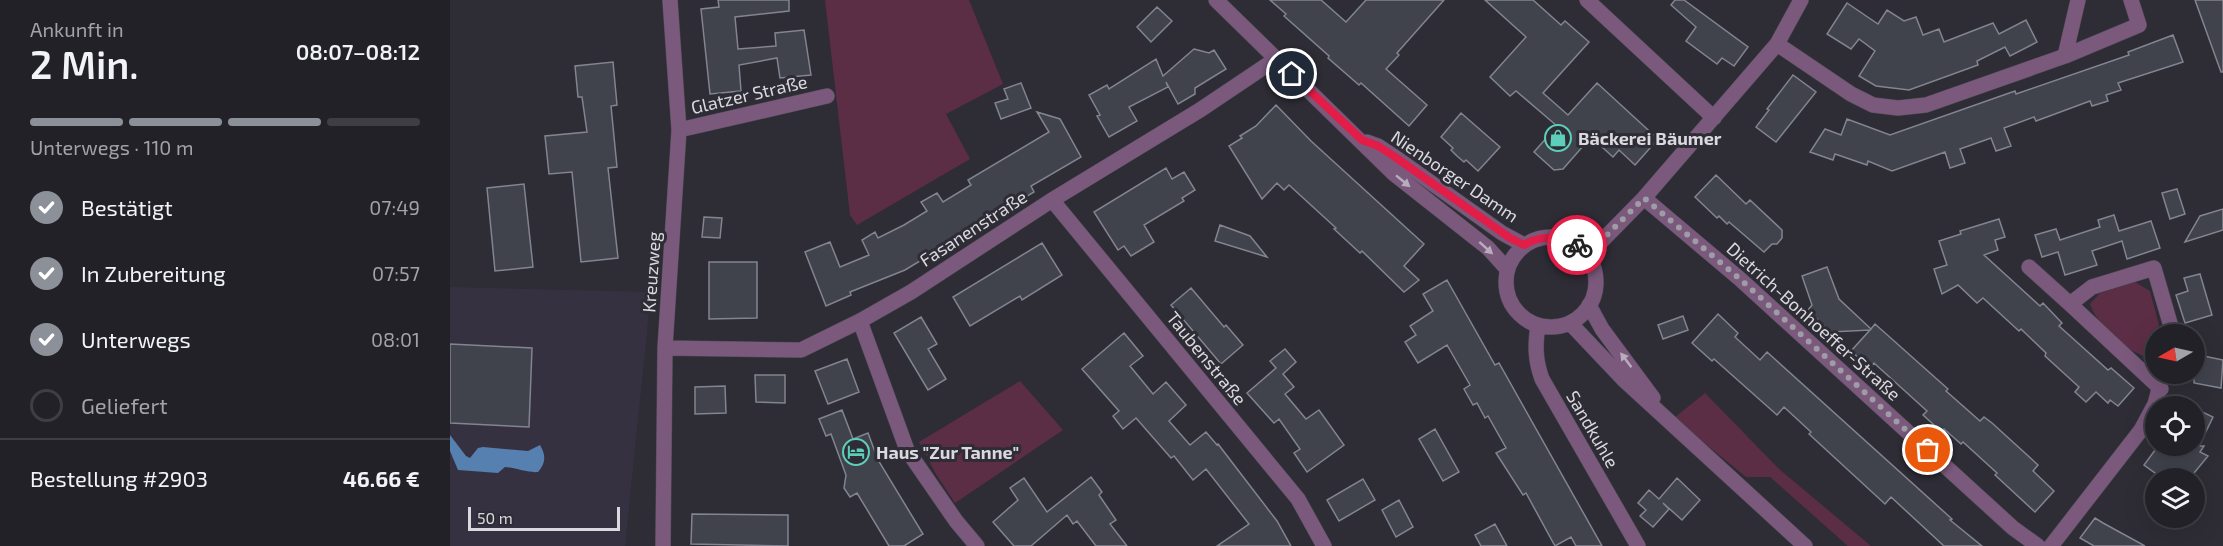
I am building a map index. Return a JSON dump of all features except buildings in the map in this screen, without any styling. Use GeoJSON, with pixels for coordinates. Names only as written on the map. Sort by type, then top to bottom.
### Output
{"type":"FeatureCollection","features":[{"type":"Feature","properties":{"kind":"street","name":"Kreuzweg"},"geometry":{"type":"LineString","coordinates":[[663,546],[665,348],[679,130],[670,0]]}},
{"type":"Feature","properties":{"kind":"street","name":"Nienborger Damm"},"geometry":{"type":"LineString","coordinates":[[1216,0],[1362,140],[1393,173],[1488,248],[1507,269]]}},
{"type":"Feature","properties":{"kind":"street"},"geometry":{"type":"LineString","coordinates":[[1587,0],[1714,118]]}},
{"type":"Feature","properties":{"kind":"street"},"geometry":{"type":"LineString","coordinates":[[1587,255],[1644,198],[1777,45],[1801,0]]}},
{"type":"Feature","properties":{"kind":"street"},"geometry":{"type":"LineString","coordinates":[[2065,56],[2078,0]]}},
{"type":"Feature","properties":{"kind":"street"},"geometry":{"type":"LineString","coordinates":[[1777,45],[1851,94],[1873,105],[1898,108],[1926,105],[2065,56],[2139,25],[2131,0]]}},
{"type":"Feature","properties":{"kind":"street","name":"Fasanenstraße"},"geometry":{"type":"LineString","coordinates":[[665,348],[801,350],[860,321],[911,292],[1052,200],[1200,110],[1276,60]]}},
{"type":"Feature","properties":{"kind":"street","name":"Glatzer Straße"},"geometry":{"type":"LineString","coordinates":[[679,130],[827,96]]}},
{"type":"Feature","properties":{"kind":"street","name":"Nienborger Damm"},"geometry":{"type":"LineString","coordinates":[[1362,140],[1387,151],[1502,233],[1524,245]]}},
{"type":"Feature","properties":{"kind":"street","name":"Dietrich-Bonhoeffer-Straße"},"geometry":{"type":"LineString","coordinates":[[1644,198],[1740,279],[2013,528],[2038,546]]}},
{"type":"Feature","properties":{"kind":"street","name":"Taubenstraße"},"geometry":{"type":"LineString","coordinates":[[1052,200],[1298,499],[1324,546]]}},
{"type":"Feature","properties":{"kind":"street"},"geometry":{"type":"LineString","coordinates":[[1543,237],[1555,237],[1567,240],[1587,255],[1595,279],[1594,293],[1582,316],[1570,323],[1549,327],[1525,319],[1515,310],[1508,297],[1505,283],[1507,269],[1524,245],[1543,237]]}},
{"type":"Feature","properties":{"kind":"street"},"geometry":{"type":"LineString","coordinates":[[2029,267],[2160,389]]}},
{"type":"Feature","properties":{"kind":"street"},"geometry":{"type":"LineString","coordinates":[[2070,304],[2092,287],[2154,268],[2170,324]]}},
{"type":"Feature","properties":{"kind":"street"},"geometry":{"type":"LineString","coordinates":[[1589,305],[1602,329],[1672,425]]}},
{"type":"Feature","properties":{"kind":"street"},"geometry":{"type":"LineString","coordinates":[[860,321],[907,450],[956,521],[977,546]]}},
{"type":"Feature","properties":{"kind":"street"},"geometry":{"type":"LineString","coordinates":[[1570,323],[1624,380],[1806,546]]}},
{"type":"Feature","properties":{"kind":"street","name":"Sandkuhle"},"geometry":{"type":"LineString","coordinates":[[1538,325],[1535,351],[1536,363],[1542,379],[1638,546]]}},
{"type":"Feature","properties":{"kind":"street"},"geometry":{"type":"LineString","coordinates":[[2051,546],[2141,430],[2155,404],[2161,384]]}},
{"type":"Feature","properties":{"kind":"shaded area"},"geometry":{"type":"Polygon","coordinates":[[[825,0],[969,0],[1003,84],[946,114],[970,159],[857,225],[850,215],[825,0]]]}},
{"type":"Feature","properties":{"kind":"shaded area"},"geometry":{"type":"Polygon","coordinates":[[[2135,282],[2150,291],[2159,324],[2145,324],[2145,356],[2121,343],[2099,320],[2090,304],[2100,293],[2135,282]]]}},
{"type":"Feature","properties":{"kind":"shaded area"},"geometry":{"type":"Polygon","coordinates":[[[450,287],[651,292],[625,546],[450,546],[450,287]]]}},
{"type":"Feature","properties":{"kind":"shaded area"},"geometry":{"type":"Polygon","coordinates":[[[1020,381],[1063,430],[955,503],[919,442],[1020,381]]]}},
{"type":"Feature","properties":{"kind":"shaded area"},"geometry":{"type":"Polygon","coordinates":[[[1705,393],[1779,469],[1871,546],[1848,546],[1770,477],[1746,477],[1674,418],[1705,393]]]}},
{"type":"Feature","properties":{"kind":"water"},"geometry":{"type":"Polygon","coordinates":[[[450,435],[470,458],[478,448],[483,447],[528,451],[540,445],[544,462],[538,472],[505,467],[498,473],[458,470],[450,451],[450,435]]]}},
{"type":"Feature","properties":{"kind":"way so far"},"geometry":{"type":"LineString","coordinates":[[1577,245],[1587,255],[1644,198],[1740,279],[1928,450]]}},
{"type":"Feature","properties":{"kind":"place","name":"Bäckerei Bäumer"},"geometry":{"type":"Point","coordinates":[1558,138]}},
{"type":"Feature","properties":{"kind":"place","name":"Haus \"Zur Tanne\""},"geometry":{"type":"Point","coordinates":[856,452]}},
{"type":"Feature","properties":{"kind":"route"},"geometry":{"type":"LineString","coordinates":[[1292,74],[1362,140],[1378,146],[1395,157],[1510,238],[1524,245],[1543,237],[1555,237],[1577,245]]}}]}
